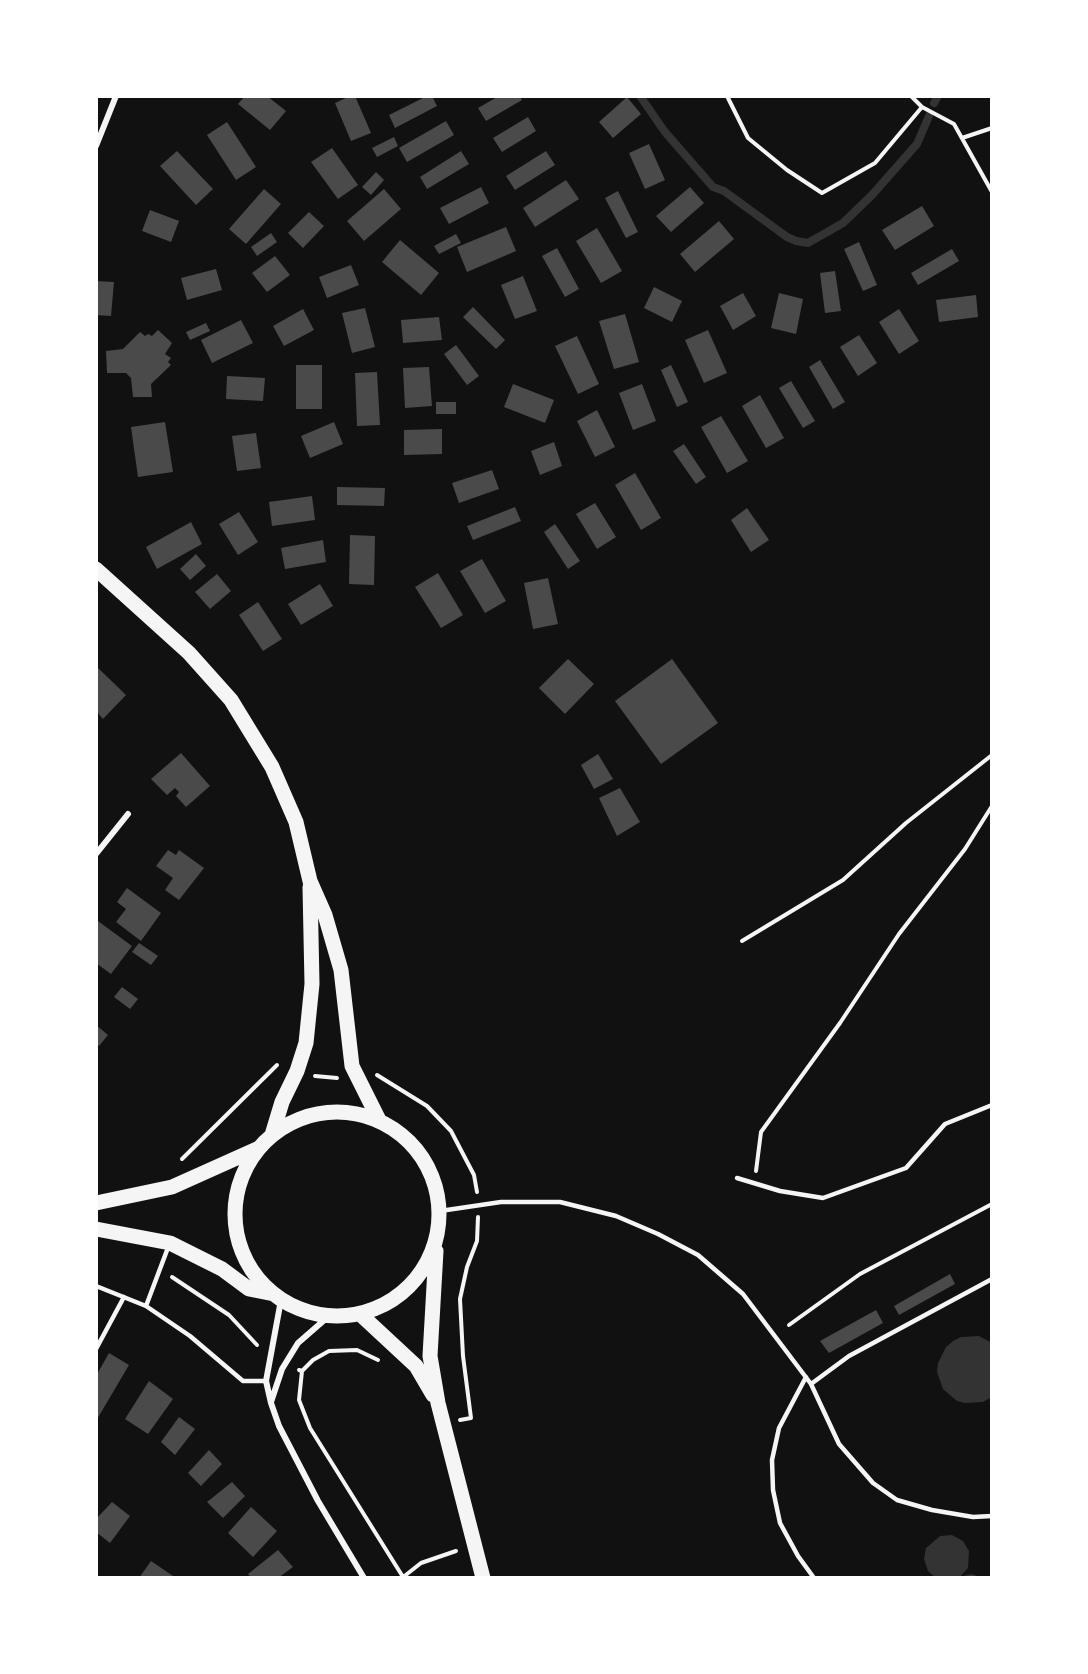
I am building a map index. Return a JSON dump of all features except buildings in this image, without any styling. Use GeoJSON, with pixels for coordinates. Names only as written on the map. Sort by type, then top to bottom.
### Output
{"type":"FeatureCollection","features":[{"type":"Feature","properties":{"kind":"main road"},"geometry":{"type":"LineString","coordinates":[[96,569],[189,653],[231,700],[272,767],[296,822],[310,881],[325,915],[341,970],[352,1066],[379,1120]]}},
{"type":"Feature","properties":{"kind":"main road"},"geometry":{"type":"LineString","coordinates":[[272,1135],[282,1102],[297,1071],[306,1043],[312,984],[310,881]]}},
{"type":"Feature","properties":{"kind":"main road"},"geometry":{"type":"LineString","coordinates":[[278,1297],[257,1278],[244,1258],[237,1236],[235,1213],[242,1178],[259,1148],[272,1135],[296,1120],[323,1112],[352,1112],[379,1120],[403,1135],[423,1156],[436,1183],[440,1211],[430,1356],[438,1403],[483,1578]]}},
{"type":"Feature","properties":{"kind":"main road"},"geometry":{"type":"LineString","coordinates":[[96,1203],[172,1187],[259,1148]]}},
{"type":"Feature","properties":{"kind":"main road"},"geometry":{"type":"LineString","coordinates":[[96,1229],[170,1243],[222,1269],[249,1288],[278,1297],[312,1313],[329,1316],[360,1314],[387,1304],[409,1287],[427,1265],[437,1239]]}},
{"type":"Feature","properties":{"kind":"main road"},"geometry":{"type":"LineString","coordinates":[[360,1314],[416,1366],[438,1403]]}},
{"type":"Feature","properties":{"kind":"street"},"geometry":{"type":"LineString","coordinates":[[96,146],[116,96]]}},
{"type":"Feature","properties":{"kind":"street"},"geometry":{"type":"LineString","coordinates":[[96,854],[128,814]]}},
{"type":"Feature","properties":{"kind":"street"},"geometry":{"type":"LineString","coordinates":[[278,1297],[266,1381],[271,1403],[279,1426],[318,1501],[363,1578]]}},
{"type":"Feature","properties":{"kind":"street"},"geometry":{"type":"LineString","coordinates":[[271,1403],[285,1364],[298,1343],[329,1316]]}},
{"type":"Feature","properties":{"kind":"lane"},"geometry":{"type":"LineString","coordinates":[[736,1179],[823,1198],[906,1167],[945,1125],[992,1105]]}},
{"type":"Feature","properties":{"kind":"lane"},"geometry":{"type":"LineString","coordinates":[[440,1211],[479,1203],[560,1202],[616,1216],[698,1255],[743,1294],[811,1384],[839,1444],[873,1483],[897,1500],[915,1505],[973,1517],[992,1516]]}},
{"type":"Feature","properties":{"kind":"lane"},"geometry":{"type":"LineString","coordinates":[[146,1306],[170,1243]]}},
{"type":"Feature","properties":{"kind":"lane"},"geometry":{"type":"LineString","coordinates":[[811,1384],[849,1356],[992,1279]]}},
{"type":"Feature","properties":{"kind":"lane"},"geometry":{"type":"LineString","coordinates":[[96,1286],[146,1306],[190,1336],[231,1374],[243,1382],[266,1381]]}},
{"type":"Feature","properties":{"kind":"lane"},"geometry":{"type":"LineString","coordinates":[[96,1349],[124,1298]]}},
{"type":"Feature","properties":{"kind":"lane"},"geometry":{"type":"LineString","coordinates":[[806,1377],[779,1428],[772,1460],[773,1490],[780,1523],[798,1556],[814,1578]]}},
{"type":"Feature","properties":{"kind":"path"},"geometry":{"type":"LineString","coordinates":[[727,96],[748,138],[786,170],[822,193],[875,163],[922,107]]}},
{"type":"Feature","properties":{"kind":"path"},"geometry":{"type":"LineString","coordinates":[[911,96],[922,107],[954,124],[992,192]]}},
{"type":"Feature","properties":{"kind":"path"},"geometry":{"type":"LineString","coordinates":[[962,138],[992,128]]}},
{"type":"Feature","properties":{"kind":"path"},"geometry":{"type":"LineString","coordinates":[[742,941],[843,880],[906,823],[992,755]]}},
{"type":"Feature","properties":{"kind":"path"},"geometry":{"type":"LineString","coordinates":[[755,1184],[761,1132],[840,1023],[899,934],[965,849],[992,806]]}},
{"type":"Feature","properties":{"kind":"path"},"geometry":{"type":"LineString","coordinates":[[172,1187],[166,1172],[192,1152],[277,1064],[322,1079],[380,1075],[427,1106],[451,1131],[474,1175],[479,1203],[477,1241],[467,1267],[460,1299],[463,1356],[471,1418],[454,1422]]}},
{"type":"Feature","properties":{"kind":"path"},"geometry":{"type":"LineString","coordinates":[[789,1325],[860,1274],[992,1204]]}},
{"type":"Feature","properties":{"kind":"path"},"geometry":{"type":"LineString","coordinates":[[159,1267],[229,1315],[262,1351],[270,1356]]}},
{"type":"Feature","properties":{"kind":"path"},"geometry":{"type":"LineString","coordinates":[[383,1364],[357,1350],[329,1351],[302,1371],[299,1400],[310,1428],[402,1578],[421,1563],[457,1550],[454,1540]]}},
{"type":"Feature","properties":{"kind":"path"},"geometry":{"type":"LineString","coordinates":[[285,1364],[302,1371]]}},
{"type":"Feature","properties":{"kind":"shaded area"},"geometry":{"type":"Polygon","coordinates":[[[979,1336],[992,1343],[992,1397],[983,1402],[957,1401],[943,1389],[937,1372],[938,1363],[946,1347],[953,1341],[961,1337],[979,1336]]]}},
{"type":"Feature","properties":{"kind":"shaded area"},"geometry":{"type":"Polygon","coordinates":[[[952,1535],[963,1541],[969,1551],[968,1568],[960,1577],[971,1574],[984,1578],[936,1578],[928,1571],[924,1559],[926,1548],[940,1536],[952,1535]]]}},
{"type":"Feature","properties":{"kind":"waterway"},"geometry":{"type":"LineString","coordinates":[[640,96],[665,132],[713,187],[724,191],[787,237],[808,243],[843,223],[872,195],[917,144],[929,116]]}},
{"type":"Feature","properties":{"kind":"waterway"},"geometry":{"type":"LineString","coordinates":[[934,103],[938,96]]}}]}
